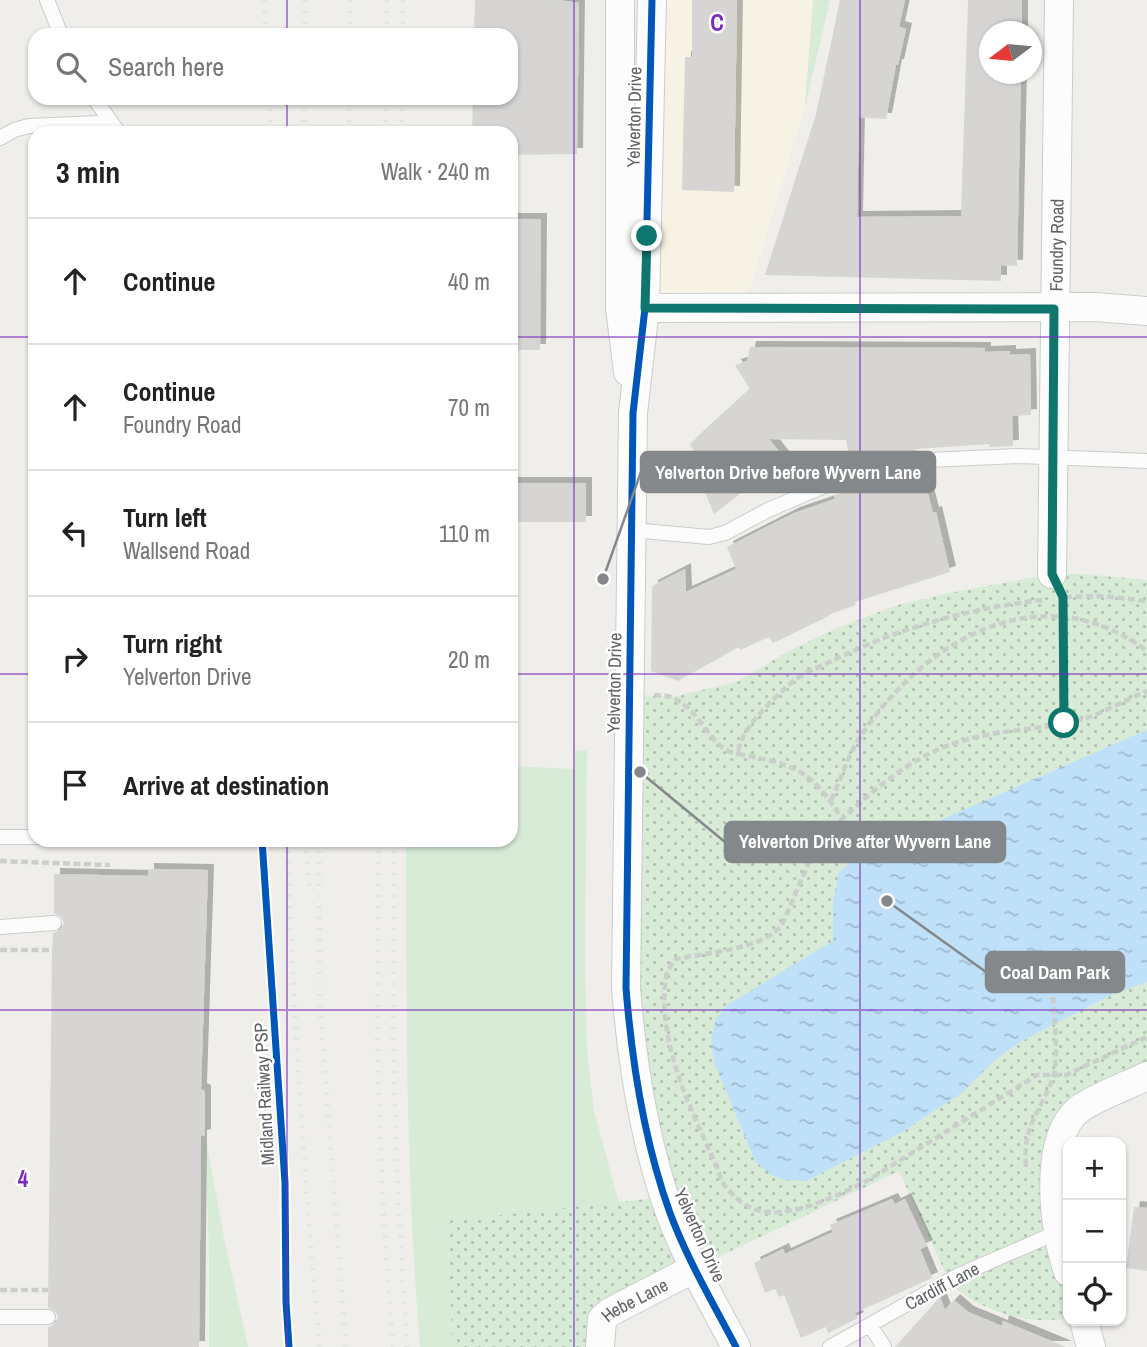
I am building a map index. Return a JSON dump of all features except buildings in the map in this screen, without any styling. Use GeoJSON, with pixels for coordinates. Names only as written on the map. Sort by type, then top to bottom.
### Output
{"type":"FeatureCollection","features":[{"type":"Feature","properties":{"kind":"street","name":"Yelverton Drive"},"geometry":{"type":"LineString","coordinates":[[620,0],[632,308],[633,413],[625,951],[628,1017],[644,1118],[670,1213],[736,1347]]}},
{"type":"Feature","properties":{"kind":"street","name":"Yelverton Drive"},"geometry":{"type":"LineString","coordinates":[[632,308],[652,0]]}},
{"type":"Feature","properties":{"kind":"street","name":"Foundry Road"},"geometry":{"type":"LineString","coordinates":[[1058,586],[1053,457],[1059,0]]}},
{"type":"Feature","properties":{"kind":"street"},"geometry":{"type":"LineString","coordinates":[[632,308],[1095,307],[1147,311]]}},
{"type":"Feature","properties":{"kind":"street"},"geometry":{"type":"LineString","coordinates":[[1066,1263],[1058,1232],[1055,1195],[1055,1175],[1064,1129],[1079,1109],[1147,1076]]}},
{"type":"Feature","properties":{"kind":"street","name":"Hebe Lane"},"geometry":{"type":"LineString","coordinates":[[600,1347],[602,1319],[610,1312],[695,1268]]}},
{"type":"Feature","properties":{"kind":"street"},"geometry":{"type":"LineString","coordinates":[[1085,1326],[1090,1347]]}},
{"type":"Feature","properties":{"kind":"lane"},"geometry":{"type":"LineString","coordinates":[[47,0],[58,28]]}},
{"type":"Feature","properties":{"kind":"lane"},"geometry":{"type":"LineString","coordinates":[[99,105],[114,126]]}},
{"type":"Feature","properties":{"kind":"lane"},"geometry":{"type":"LineString","coordinates":[[29,126],[99,122],[107,126]]}},
{"type":"Feature","properties":{"kind":"lane"},"geometry":{"type":"LineString","coordinates":[[0,138],[28,126]]}},
{"type":"Feature","properties":{"kind":"lane"},"geometry":{"type":"LineString","coordinates":[[632,530],[709,537],[725,533],[768,510],[822,487],[891,466],[962,457],[1147,461]]}},
{"type":"Feature","properties":{"kind":"lane"},"geometry":{"type":"LineString","coordinates":[[0,837],[28,837]]}},
{"type":"Feature","properties":{"kind":"lane"},"geometry":{"type":"LineString","coordinates":[[0,918],[31,923],[54,923]]}},
{"type":"Feature","properties":{"kind":"lane"},"geometry":{"type":"LineString","coordinates":[[0,928],[31,923]]}},
{"type":"Feature","properties":{"kind":"lane","name":"Cardiff Lane"},"geometry":{"type":"LineString","coordinates":[[830,1347],[957,1276],[1058,1232]]}},
{"type":"Feature","properties":{"kind":"lane"},"geometry":{"type":"LineString","coordinates":[[0,1317],[48,1317]]}},
{"type":"Feature","properties":{"kind":"lane"},"geometry":{"type":"LineString","coordinates":[[870,1325],[884,1347]]}},
{"type":"Feature","properties":{"kind":"path"},"geometry":{"type":"LineString","coordinates":[[1058,586],[1064,617],[1064,723]]}},
{"type":"Feature","properties":{"kind":"path"},"geometry":{"type":"LineString","coordinates":[[738,754],[740,741],[754,719],[796,680],[856,649],[886,637],[952,617],[1009,605],[1058,586],[1103,596],[1147,601]]}},
{"type":"Feature","properties":{"kind":"path"},"geometry":{"type":"LineString","coordinates":[[831,800],[855,744],[873,719],[916,670],[964,637],[1021,619],[1064,617],[1111,629],[1130,638],[1147,651]]}},
{"type":"Feature","properties":{"kind":"path"},"geometry":{"type":"LineString","coordinates":[[1147,691],[1075,721],[972,737],[943,747],[902,769],[879,785],[842,819],[808,864],[776,933],[754,943],[676,959],[666,974],[664,998],[667,1030],[678,1074],[725,1186],[741,1203],[755,1210],[771,1213],[791,1210],[846,1192],[1037,1075],[1066,1075],[1147,1037]]}},
{"type":"Feature","properties":{"kind":"path"},"geometry":{"type":"LineString","coordinates":[[652,695],[671,697],[700,719],[720,747],[738,754],[790,765],[804,772],[831,800],[842,819]]}},
{"type":"Feature","properties":{"kind":"path"},"geometry":{"type":"LineString","coordinates":[[0,862],[110,864]]}},
{"type":"Feature","properties":{"kind":"path"},"geometry":{"type":"LineString","coordinates":[[0,950],[52,950]]}},
{"type":"Feature","properties":{"kind":"path"},"geometry":{"type":"LineString","coordinates":[[1053,994],[1055,1024]]}},
{"type":"Feature","properties":{"kind":"path"},"geometry":{"type":"LineString","coordinates":[[0,1290],[48,1290]]}},
{"type":"Feature","properties":{"kind":"shaded area"},"geometry":{"type":"Polygon","coordinates":[[[652,0],[813,0],[805,107],[744,308],[645,308],[652,0]]]}},
{"type":"Feature","properties":{"kind":"green space"},"geometry":{"type":"Polygon","coordinates":[[[830,0],[805,107],[813,1],[830,0]]]}},
{"type":"Feature","properties":{"kind":"green space"},"geometry":{"type":"Polygon","coordinates":[[[1051,574],[1147,580],[1147,1076],[1064,1129],[1063,1318],[1038,1320],[1004,1314],[960,1291],[949,1281],[899,1171],[628,1302],[600,1347],[453,1347],[447,1221],[665,1197],[644,1117],[629,694],[671,697],[737,682],[785,653],[837,628],[897,605],[1051,574]]]}},
{"type":"Feature","properties":{"kind":"green space"},"geometry":{"type":"Polygon","coordinates":[[[576,750],[587,751],[587,1049],[594,1111],[619,1203],[447,1221],[453,1347],[420,1347],[409,1157],[406,847],[518,847],[518,766],[574,769],[576,750]]]}},
{"type":"Feature","properties":{"kind":"green space"},"geometry":{"type":"Polygon","coordinates":[[[205,1135],[225,1243],[248,1347],[209,1347],[205,1135]]]}},
{"type":"Feature","properties":{"kind":"water"},"geometry":{"type":"Polygon","coordinates":[[[1147,730],[1147,982],[1109,996],[1020,1042],[996,1059],[963,1092],[902,1132],[806,1181],[786,1180],[771,1175],[755,1161],[714,1062],[711,1038],[716,1019],[727,1005],[833,941],[833,902],[839,872],[860,855],[1147,730]]]}},
{"type":"Feature","properties":{"kind":"railway"},"geometry":{"type":"LineString","coordinates":[[264,0],[266,28]]}},
{"type":"Feature","properties":{"kind":"railway"},"geometry":{"type":"LineString","coordinates":[[305,0],[305,28]]}},
{"type":"Feature","properties":{"kind":"railway"},"geometry":{"type":"LineString","coordinates":[[350,0],[350,28]]}},
{"type":"Feature","properties":{"kind":"railway"},"geometry":{"type":"LineString","coordinates":[[387,0],[387,28]]}},
{"type":"Feature","properties":{"kind":"railway"},"geometry":{"type":"LineString","coordinates":[[403,0],[403,28]]}},
{"type":"Feature","properties":{"kind":"railway"},"geometry":{"type":"LineString","coordinates":[[269,105],[271,126]]}},
{"type":"Feature","properties":{"kind":"railway"},"geometry":{"type":"LineString","coordinates":[[304,105],[304,126]]}},
{"type":"Feature","properties":{"kind":"railway"},"geometry":{"type":"LineString","coordinates":[[349,105],[349,126]]}},
{"type":"Feature","properties":{"kind":"railway"},"geometry":{"type":"LineString","coordinates":[[386,105],[386,126]]}},
{"type":"Feature","properties":{"kind":"railway"},"geometry":{"type":"LineString","coordinates":[[402,105],[402,126]]}},
{"type":"Feature","properties":{"kind":"railway"},"geometry":{"type":"LineString","coordinates":[[287,847],[300,1094],[320,1347]]}},
{"type":"Feature","properties":{"kind":"railway"},"geometry":{"type":"LineString","coordinates":[[306,847],[310,894]]}},
{"type":"Feature","properties":{"kind":"railway"},"geometry":{"type":"LineString","coordinates":[[319,847],[320,1006],[346,1347]]}},
{"type":"Feature","properties":{"kind":"railway"},"geometry":{"type":"LineString","coordinates":[[379,847],[377,1044],[384,1227],[393,1347]]}},
{"type":"Feature","properties":{"kind":"railway"},"geometry":{"type":"LineString","coordinates":[[394,847],[393,1040],[398,1198],[407,1347]]}},
{"type":"Feature","properties":{"kind":"cycle path"},"geometry":{"type":"LineString","coordinates":[[652,0],[645,308],[633,413],[626,988],[640,1102],[661,1186],[684,1247],[736,1347]]}},
{"type":"Feature","properties":{"kind":"cycle path","name":"Midland Railway PSP"},"geometry":{"type":"LineString","coordinates":[[262,847],[285,1183],[289,1347]]}},
{"type":"Feature","properties":{"kind":"place","name":"Yelverton Drive before Wyvern Lane"},"geometry":{"type":"Point","coordinates":[603,579]}},
{"type":"Feature","properties":{"kind":"place","name":"Yelverton Drive after Wyvern Lane"},"geometry":{"type":"Point","coordinates":[640,772]}},
{"type":"Feature","properties":{"kind":"place","name":"Coal Dam Park"},"geometry":{"type":"Point","coordinates":[887,901]}},
{"type":"Feature","properties":{"kind":"route"},"geometry":{"type":"LineString","coordinates":[[647,236],[645,308],[1054,309],[1052,574],[1063,597],[1064,723]]}}]}
